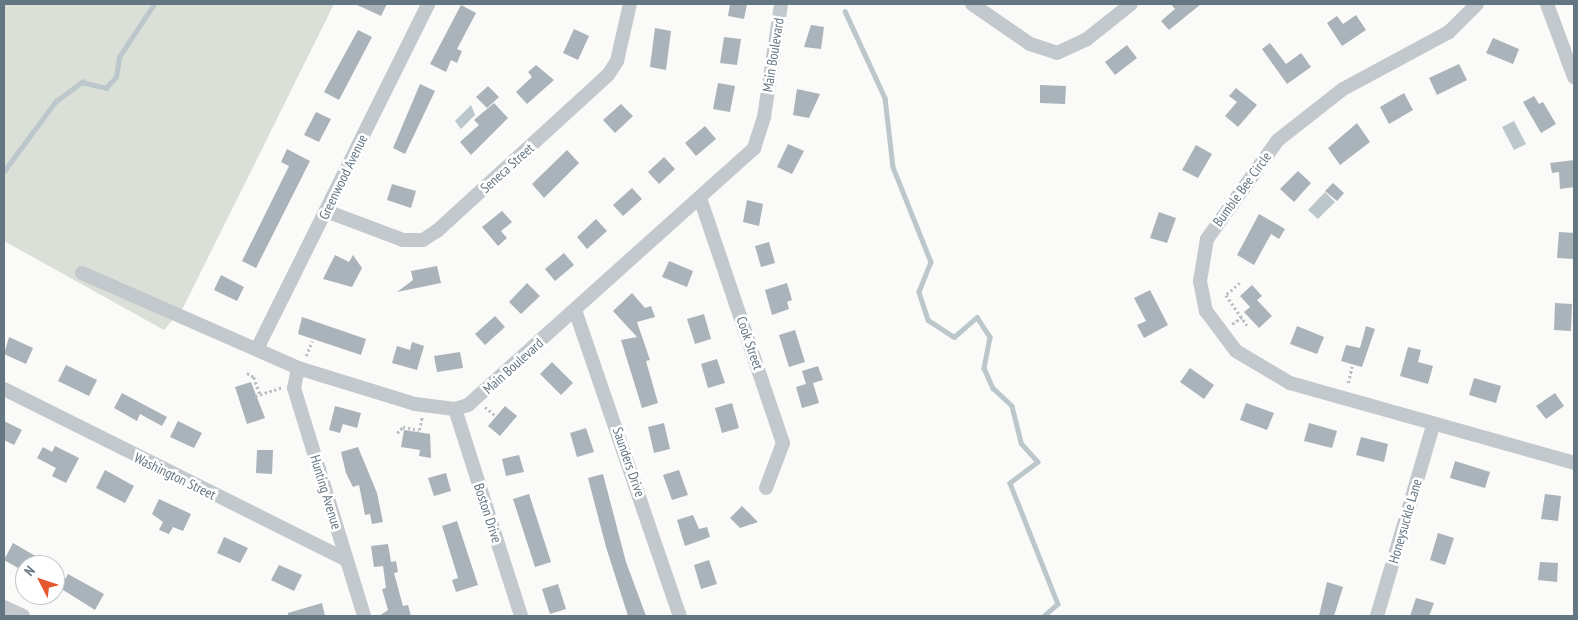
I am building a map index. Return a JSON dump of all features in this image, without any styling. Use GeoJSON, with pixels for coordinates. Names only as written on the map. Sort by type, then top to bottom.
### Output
{"type":"FeatureCollection","features":[{"type":"Feature","properties":{"kind":"street","name":"Greenwood Avenue"},"geometry":{"type":"LineString","coordinates":[[257,349],[428,4]]}},
{"type":"Feature","properties":{"kind":"street","name":"Seneca Street"},"geometry":{"type":"LineString","coordinates":[[326,211],[403,240],[423,240],[437,231],[608,75],[617,61],[630,4]]}},
{"type":"Feature","properties":{"kind":"street","name":"Main Boulevard"},"geometry":{"type":"LineString","coordinates":[[455,409],[481,396],[700,198],[756,143],[781,4]]}},
{"type":"Feature","properties":{"kind":"street"},"geometry":{"type":"LineString","coordinates":[[972,4],[1030,44],[1057,53],[1083,42],[1131,4]]}},
{"type":"Feature","properties":{"kind":"street","name":"Bumble Bee Circle"},"geometry":{"type":"LineString","coordinates":[[1477,4],[1449,32],[1343,89],[1292,126],[1239,188],[1202,252],[1200,281],[1206,311],[1236,351],[1290,383],[1433,426],[1574,463]]}},
{"type":"Feature","properties":{"kind":"street"},"geometry":{"type":"LineString","coordinates":[[1547,4],[1574,77]]}},
{"type":"Feature","properties":{"kind":"street","name":"Cook Street"},"geometry":{"type":"LineString","coordinates":[[700,198],[783,443],[766,488]]}},
{"type":"Feature","properties":{"kind":"street"},"geometry":{"type":"LineString","coordinates":[[82,273],[300,368],[415,404],[455,409]]}},
{"type":"Feature","properties":{"kind":"street","name":"Saunders Drive"},"geometry":{"type":"LineString","coordinates":[[575,310],[680,616]]}},
{"type":"Feature","properties":{"kind":"street","name":"Hunting Avenue"},"geometry":{"type":"LineString","coordinates":[[300,368],[294,386],[364,616]]}},
{"type":"Feature","properties":{"kind":"street","name":"Washington Street"},"geometry":{"type":"LineString","coordinates":[[4,389],[347,560]]}},
{"type":"Feature","properties":{"kind":"street","name":"Boston Drive"},"geometry":{"type":"LineString","coordinates":[[455,409],[521,616]]}},
{"type":"Feature","properties":{"kind":"street","name":"Honeysuckle Lane"},"geometry":{"type":"LineString","coordinates":[[1377,616],[1433,426]]}},
{"type":"Feature","properties":{"kind":"path"},"geometry":{"type":"LineString","coordinates":[[1240,283],[1226,295],[1247,325]]}},
{"type":"Feature","properties":{"kind":"path"},"geometry":{"type":"LineString","coordinates":[[1234,323],[1242,317]]}},
{"type":"Feature","properties":{"kind":"path"},"geometry":{"type":"LineString","coordinates":[[300,368],[312,341]]}},
{"type":"Feature","properties":{"kind":"path"},"geometry":{"type":"LineString","coordinates":[[1348,383],[1352,366]]}},
{"type":"Feature","properties":{"kind":"path"},"geometry":{"type":"LineString","coordinates":[[247,373],[254,377],[260,394]]}},
{"type":"Feature","properties":{"kind":"path"},"geometry":{"type":"LineString","coordinates":[[255,396],[294,386]]}},
{"type":"Feature","properties":{"kind":"path"},"geometry":{"type":"LineString","coordinates":[[396,433],[403,427],[420,430],[422,420]]}},
{"type":"Feature","properties":{"kind":"shaded area"},"geometry":{"type":"Polygon","coordinates":[[[4,4],[334,4],[183,308],[164,330],[4,241],[4,4]]]}},
{"type":"Feature","properties":{"kind":"shaded area"},"geometry":{"type":"Polygon","coordinates":[[[471,105],[475,115],[461,129],[455,121],[471,105]]]}},
{"type":"Feature","properties":{"kind":"shaded area"},"geometry":{"type":"Polygon","coordinates":[[[1514,121],[1526,144],[1514,150],[1502,127],[1514,121]]]}},
{"type":"Feature","properties":{"kind":"shaded area"},"geometry":{"type":"Polygon","coordinates":[[[1325,192],[1335,202],[1318,219],[1308,210],[1325,192]]]}},
{"type":"Feature","properties":{"kind":"building"},"geometry":{"type":"Polygon","coordinates":[[[355,4],[387,4],[381,16],[355,4]]]}},
{"type":"Feature","properties":{"kind":"building"},"geometry":{"type":"Polygon","coordinates":[[[730,4],[747,4],[744,19],[728,16],[730,4]]]}},
{"type":"Feature","properties":{"kind":"building"},"geometry":{"type":"Polygon","coordinates":[[[1171,4],[1201,4],[1169,30],[1161,21],[1175,9],[1171,4]]]}},
{"type":"Feature","properties":{"kind":"building"},"geometry":{"type":"Polygon","coordinates":[[[461,5],[476,13],[457,49],[462,51],[457,63],[451,60],[446,72],[430,64],[461,5]]]}},
{"type":"Feature","properties":{"kind":"building"},"geometry":{"type":"Polygon","coordinates":[[[1356,15],[1366,30],[1342,46],[1327,23],[1337,16],[1343,24],[1356,15]]]}},
{"type":"Feature","properties":{"kind":"building"},"geometry":{"type":"Polygon","coordinates":[[[811,25],[824,27],[821,49],[804,47],[811,25]]]}},
{"type":"Feature","properties":{"kind":"building"},"geometry":{"type":"Polygon","coordinates":[[[655,28],[671,31],[666,70],[650,67],[655,28]]]}},
{"type":"Feature","properties":{"kind":"building"},"geometry":{"type":"Polygon","coordinates":[[[574,29],[589,36],[578,60],[563,53],[574,29]]]}},
{"type":"Feature","properties":{"kind":"building"},"geometry":{"type":"Polygon","coordinates":[[[358,30],[372,37],[339,100],[324,92],[358,30]]]}},
{"type":"Feature","properties":{"kind":"building"},"geometry":{"type":"Polygon","coordinates":[[[724,37],[741,39],[737,65],[720,63],[724,37]]]}},
{"type":"Feature","properties":{"kind":"building"},"geometry":{"type":"Polygon","coordinates":[[[1493,38],[1519,49],[1513,64],[1486,53],[1493,38]]]}},
{"type":"Feature","properties":{"kind":"building"},"geometry":{"type":"Polygon","coordinates":[[[1270,43],[1286,64],[1301,53],[1311,67],[1287,84],[1262,49],[1270,43]]]}},
{"type":"Feature","properties":{"kind":"building"},"geometry":{"type":"Polygon","coordinates":[[[1127,45],[1137,58],[1115,75],[1105,62],[1127,45]]]}},
{"type":"Feature","properties":{"kind":"building"},"geometry":{"type":"Polygon","coordinates":[[[1459,64],[1467,80],[1437,95],[1429,78],[1459,64]]]}},
{"type":"Feature","properties":{"kind":"building"},"geometry":{"type":"Polygon","coordinates":[[[536,65],[554,80],[527,104],[516,92],[532,77],[528,72],[536,65]]]}},
{"type":"Feature","properties":{"kind":"building"},"geometry":{"type":"Polygon","coordinates":[[[718,83],[735,86],[730,112],[713,109],[718,83]]]}},
{"type":"Feature","properties":{"kind":"building"},"geometry":{"type":"Polygon","coordinates":[[[420,84],[435,91],[405,154],[393,148],[420,84]]]}},
{"type":"Feature","properties":{"kind":"building"},"geometry":{"type":"Polygon","coordinates":[[[1040,85],[1066,86],[1065,104],[1040,103],[1040,85]]]}},
{"type":"Feature","properties":{"kind":"building"},"geometry":{"type":"Polygon","coordinates":[[[488,86],[499,97],[487,108],[476,97],[488,86]]]}},
{"type":"Feature","properties":{"kind":"building"},"geometry":{"type":"Polygon","coordinates":[[[1236,88],[1257,105],[1238,127],[1225,116],[1237,102],[1229,96],[1236,88]]]}},
{"type":"Feature","properties":{"kind":"building"},"geometry":{"type":"Polygon","coordinates":[[[797,89],[820,94],[809,118],[793,115],[797,89]]]}},
{"type":"Feature","properties":{"kind":"building"},"geometry":{"type":"Polygon","coordinates":[[[1404,93],[1413,110],[1389,124],[1380,107],[1404,93]]]}},
{"type":"Feature","properties":{"kind":"building"},"geometry":{"type":"Polygon","coordinates":[[[1534,96],[1539,104],[1543,102],[1556,124],[1541,133],[1523,102],[1534,96]]]}},
{"type":"Feature","properties":{"kind":"building"},"geometry":{"type":"Polygon","coordinates":[[[494,103],[508,118],[471,155],[460,142],[479,125],[474,120],[494,103]]]}},
{"type":"Feature","properties":{"kind":"building"},"geometry":{"type":"Polygon","coordinates":[[[621,104],[633,116],[615,133],[603,120],[621,104]]]}},
{"type":"Feature","properties":{"kind":"building"},"geometry":{"type":"Polygon","coordinates":[[[316,112],[331,119],[319,142],[304,135],[316,112]]]}},
{"type":"Feature","properties":{"kind":"building"},"geometry":{"type":"Polygon","coordinates":[[[1357,123],[1370,142],[1340,165],[1328,148],[1357,123]]]}},
{"type":"Feature","properties":{"kind":"building"},"geometry":{"type":"Polygon","coordinates":[[[705,126],[716,139],[696,156],[685,143],[705,126]]]}},
{"type":"Feature","properties":{"kind":"building"},"geometry":{"type":"Polygon","coordinates":[[[788,144],[804,151],[792,174],[777,167],[788,144]]]}},
{"type":"Feature","properties":{"kind":"building"},"geometry":{"type":"Polygon","coordinates":[[[1196,145],[1212,154],[1198,178],[1182,170],[1196,145]]]}},
{"type":"Feature","properties":{"kind":"building"},"geometry":{"type":"Polygon","coordinates":[[[287,149],[310,161],[256,268],[242,261],[289,166],[281,162],[287,149]]]}},
{"type":"Feature","properties":{"kind":"building"},"geometry":{"type":"Polygon","coordinates":[[[567,150],[579,163],[544,198],[532,184],[567,150]]]}},
{"type":"Feature","properties":{"kind":"building"},"geometry":{"type":"Polygon","coordinates":[[[664,157],[675,169],[659,184],[648,172],[664,157]]]}},
{"type":"Feature","properties":{"kind":"building"},"geometry":{"type":"Polygon","coordinates":[[[1574,160],[1574,187],[1560,189],[1559,172],[1552,173],[1550,163],[1574,160]]]}},
{"type":"Feature","properties":{"kind":"building"},"geometry":{"type":"Polygon","coordinates":[[[1298,171],[1311,183],[1294,202],[1280,189],[1298,171]]]}},
{"type":"Feature","properties":{"kind":"building"},"geometry":{"type":"Polygon","coordinates":[[[1333,183],[1344,193],[1337,201],[1325,191],[1333,183]]]}},
{"type":"Feature","properties":{"kind":"building"},"geometry":{"type":"Polygon","coordinates":[[[392,184],[416,191],[411,208],[387,200],[392,184]]]}},
{"type":"Feature","properties":{"kind":"building"},"geometry":{"type":"Polygon","coordinates":[[[632,188],[642,199],[623,216],[613,205],[632,188]]]}},
{"type":"Feature","properties":{"kind":"building"},"geometry":{"type":"Polygon","coordinates":[[[747,200],[763,204],[759,226],[743,222],[747,200]]]}},
{"type":"Feature","properties":{"kind":"building"},"geometry":{"type":"Polygon","coordinates":[[[502,211],[512,222],[501,231],[507,238],[498,246],[482,227],[502,211]]]}},
{"type":"Feature","properties":{"kind":"building"},"geometry":{"type":"Polygon","coordinates":[[[1159,212],[1176,218],[1167,243],[1150,238],[1159,212]]]}},
{"type":"Feature","properties":{"kind":"building"},"geometry":{"type":"Polygon","coordinates":[[[1259,214],[1285,229],[1279,239],[1271,234],[1254,265],[1237,255],[1259,214]]]}},
{"type":"Feature","properties":{"kind":"building"},"geometry":{"type":"Polygon","coordinates":[[[596,219],[607,231],[587,249],[577,237],[596,219]]]}},
{"type":"Feature","properties":{"kind":"building"},"geometry":{"type":"Polygon","coordinates":[[[1559,232],[1574,233],[1573,259],[1557,258],[1559,232]]]}},
{"type":"Feature","properties":{"kind":"building"},"geometry":{"type":"Polygon","coordinates":[[[769,242],[775,263],[761,267],[755,246],[769,242]]]}},
{"type":"Feature","properties":{"kind":"building"},"geometry":{"type":"Polygon","coordinates":[[[564,253],[574,265],[555,281],[545,269],[564,253]]]}},
{"type":"Feature","properties":{"kind":"building"},"geometry":{"type":"Polygon","coordinates":[[[335,255],[349,262],[353,255],[362,268],[352,287],[323,279],[335,255]]]}},
{"type":"Feature","properties":{"kind":"building"},"geometry":{"type":"Polygon","coordinates":[[[669,261],[693,271],[687,287],[662,277],[669,261]]]}},
{"type":"Feature","properties":{"kind":"building"},"geometry":{"type":"Polygon","coordinates":[[[437,266],[441,283],[397,292],[413,280],[411,271],[437,266]]]}},
{"type":"Feature","properties":{"kind":"building"},"geometry":{"type":"Polygon","coordinates":[[[221,275],[244,287],[237,301],[214,290],[221,275]]]}},
{"type":"Feature","properties":{"kind":"building"},"geometry":{"type":"Polygon","coordinates":[[[527,283],[540,296],[521,314],[509,302],[527,283]]]}},
{"type":"Feature","properties":{"kind":"building"},"geometry":{"type":"Polygon","coordinates":[[[787,283],[792,300],[787,302],[789,309],[772,315],[765,290],[787,283]]]}},
{"type":"Feature","properties":{"kind":"building"},"geometry":{"type":"Polygon","coordinates":[[[1252,285],[1262,296],[1257,300],[1272,316],[1259,328],[1244,312],[1250,307],[1240,296],[1252,285]]]}},
{"type":"Feature","properties":{"kind":"building"},"geometry":{"type":"Polygon","coordinates":[[[1150,290],[1168,325],[1144,338],[1137,325],[1146,321],[1134,298],[1150,290]]]}},
{"type":"Feature","properties":{"kind":"building"},"geometry":{"type":"Polygon","coordinates":[[[632,293],[645,308],[651,306],[655,317],[637,322],[650,360],[646,361],[658,403],[642,408],[621,340],[637,337],[613,311],[632,293]]]}},
{"type":"Feature","properties":{"kind":"building"},"geometry":{"type":"Polygon","coordinates":[[[1555,303],[1572,304],[1571,331],[1554,330],[1555,303]]]}},
{"type":"Feature","properties":{"kind":"building"},"geometry":{"type":"Polygon","coordinates":[[[704,314],[711,339],[695,344],[687,319],[704,314]]]}},
{"type":"Feature","properties":{"kind":"building"},"geometry":{"type":"Polygon","coordinates":[[[495,316],[505,327],[485,345],[475,334],[495,316]]]}},
{"type":"Feature","properties":{"kind":"building"},"geometry":{"type":"Polygon","coordinates":[[[302,317],[366,339],[361,355],[298,334],[302,317]]]}},
{"type":"Feature","properties":{"kind":"building"},"geometry":{"type":"Polygon","coordinates":[[[1297,326],[1324,337],[1317,354],[1290,344],[1297,326]]]}},
{"type":"Feature","properties":{"kind":"building"},"geometry":{"type":"Polygon","coordinates":[[[1366,326],[1375,329],[1362,367],[1341,361],[1346,345],[1360,348],[1366,326]]]}},
{"type":"Feature","properties":{"kind":"building"},"geometry":{"type":"Polygon","coordinates":[[[795,330],[805,362],[789,367],[779,335],[795,330]]]}},
{"type":"Feature","properties":{"kind":"building"},"geometry":{"type":"Polygon","coordinates":[[[9,337],[33,348],[26,364],[4,354],[9,337]]]}},
{"type":"Feature","properties":{"kind":"building"},"geometry":{"type":"Polygon","coordinates":[[[412,342],[424,346],[417,370],[392,363],[397,346],[410,350],[412,342]]]}},
{"type":"Feature","properties":{"kind":"building"},"geometry":{"type":"Polygon","coordinates":[[[1408,347],[1421,350],[1418,362],[1433,366],[1428,384],[1400,376],[1408,347]]]}},
{"type":"Feature","properties":{"kind":"building"},"geometry":{"type":"Polygon","coordinates":[[[460,352],[463,368],[437,372],[434,356],[460,352]]]}},
{"type":"Feature","properties":{"kind":"building"},"geometry":{"type":"Polygon","coordinates":[[[717,359],[725,383],[708,388],[701,364],[717,359]]]}},
{"type":"Feature","properties":{"kind":"building"},"geometry":{"type":"Polygon","coordinates":[[[552,362],[573,383],[561,395],[540,374],[552,362]]]}},
{"type":"Feature","properties":{"kind":"building"},"geometry":{"type":"Polygon","coordinates":[[[66,365],[97,380],[89,396],[58,381],[66,365]]]}},
{"type":"Feature","properties":{"kind":"building"},"geometry":{"type":"Polygon","coordinates":[[[818,366],[823,380],[813,383],[819,403],[802,408],[796,387],[806,384],[802,371],[818,366]]]}},
{"type":"Feature","properties":{"kind":"building"},"geometry":{"type":"Polygon","coordinates":[[[1190,368],[1214,385],[1204,399],[1180,382],[1190,368]]]}},
{"type":"Feature","properties":{"kind":"building"},"geometry":{"type":"Polygon","coordinates":[[[1474,378],[1501,386],[1496,403],[1469,395],[1474,378]]]}},
{"type":"Feature","properties":{"kind":"building"},"geometry":{"type":"Polygon","coordinates":[[[251,382],[265,418],[247,424],[235,387],[251,382]]]}},
{"type":"Feature","properties":{"kind":"building"},"geometry":{"type":"Polygon","coordinates":[[[122,393],[167,417],[162,426],[140,414],[137,421],[114,408],[122,393]]]}},
{"type":"Feature","properties":{"kind":"building"},"geometry":{"type":"Polygon","coordinates":[[[1555,393],[1564,406],[1546,419],[1536,406],[1555,393]]]}},
{"type":"Feature","properties":{"kind":"building"},"geometry":{"type":"Polygon","coordinates":[[[732,403],[739,428],[722,433],[715,408],[732,403]]]}},
{"type":"Feature","properties":{"kind":"building"},"geometry":{"type":"Polygon","coordinates":[[[1246,403],[1274,413],[1267,430],[1240,420],[1246,403]]]}},
{"type":"Feature","properties":{"kind":"building"},"geometry":{"type":"Polygon","coordinates":[[[335,406],[361,413],[357,428],[343,424],[340,433],[329,430],[335,406]]]}},
{"type":"Feature","properties":{"kind":"building"},"geometry":{"type":"Polygon","coordinates":[[[505,406],[517,416],[500,436],[488,426],[505,406]]]}},
{"type":"Feature","properties":{"kind":"building"},"geometry":{"type":"Polygon","coordinates":[[[4,421],[22,430],[14,445],[4,440],[4,421]]]}},
{"type":"Feature","properties":{"kind":"building"},"geometry":{"type":"Polygon","coordinates":[[[178,421],[202,433],[194,448],[170,437],[178,421]]]}},
{"type":"Feature","properties":{"kind":"building"},"geometry":{"type":"Polygon","coordinates":[[[664,423],[670,449],[654,453],[648,427],[664,423]]]}},
{"type":"Feature","properties":{"kind":"building"},"geometry":{"type":"Polygon","coordinates":[[[1309,423],[1337,431],[1332,448],[1304,441],[1309,423]]]}},
{"type":"Feature","properties":{"kind":"building"},"geometry":{"type":"Polygon","coordinates":[[[586,428],[594,452],[577,457],[570,433],[586,428]]]}},
{"type":"Feature","properties":{"kind":"building"},"geometry":{"type":"Polygon","coordinates":[[[404,430],[430,434],[431,458],[419,456],[420,450],[401,447],[404,430]]]}},
{"type":"Feature","properties":{"kind":"building"},"geometry":{"type":"Polygon","coordinates":[[[1361,437],[1388,444],[1384,462],[1356,455],[1361,437]]]}},
{"type":"Feature","properties":{"kind":"building"},"geometry":{"type":"Polygon","coordinates":[[[55,446],[79,458],[66,483],[52,476],[56,468],[37,458],[43,447],[52,452],[55,446]]]}},
{"type":"Feature","properties":{"kind":"building"},"geometry":{"type":"Polygon","coordinates":[[[358,447],[377,493],[383,522],[372,524],[370,514],[365,515],[359,485],[353,487],[346,473],[341,452],[358,447]]]}},
{"type":"Feature","properties":{"kind":"building"},"geometry":{"type":"Polygon","coordinates":[[[257,450],[273,450],[272,474],[256,473],[257,450]]]}},
{"type":"Feature","properties":{"kind":"building"},"geometry":{"type":"Polygon","coordinates":[[[519,455],[524,472],[506,476],[502,459],[519,455]]]}},
{"type":"Feature","properties":{"kind":"building"},"geometry":{"type":"Polygon","coordinates":[[[1455,461],[1490,472],[1485,488],[1450,478],[1455,461]]]}},
{"type":"Feature","properties":{"kind":"building"},"geometry":{"type":"Polygon","coordinates":[[[105,470],[134,486],[125,503],[96,488],[105,470]]]}},
{"type":"Feature","properties":{"kind":"building"},"geometry":{"type":"Polygon","coordinates":[[[679,470],[688,495],[672,500],[663,475],[679,470]]]}},
{"type":"Feature","properties":{"kind":"building"},"geometry":{"type":"Polygon","coordinates":[[[446,473],[451,491],[434,496],[428,478],[446,473]]]}},
{"type":"Feature","properties":{"kind":"building"},"geometry":{"type":"Polygon","coordinates":[[[603,474],[626,562],[646,616],[628,616],[606,547],[588,478],[603,474]]]}},
{"type":"Feature","properties":{"kind":"building"},"geometry":{"type":"Polygon","coordinates":[[[529,494],[551,562],[535,567],[513,499],[529,494]]]}},
{"type":"Feature","properties":{"kind":"building"},"geometry":{"type":"Polygon","coordinates":[[[1545,494],[1561,496],[1558,521],[1541,519],[1545,494]]]}},
{"type":"Feature","properties":{"kind":"building"},"geometry":{"type":"Polygon","coordinates":[[[159,499],[191,514],[183,531],[173,527],[169,534],[159,530],[163,522],[152,514],[159,499]]]}},
{"type":"Feature","properties":{"kind":"building"},"geometry":{"type":"Polygon","coordinates":[[[742,506],[758,522],[740,528],[730,518],[742,506]]]}},
{"type":"Feature","properties":{"kind":"building"},"geometry":{"type":"Polygon","coordinates":[[[693,515],[699,529],[707,527],[710,537],[685,546],[677,520],[693,515]]]}},
{"type":"Feature","properties":{"kind":"building"},"geometry":{"type":"Polygon","coordinates":[[[457,521],[478,585],[456,592],[452,580],[458,578],[442,526],[457,521]]]}},
{"type":"Feature","properties":{"kind":"building"},"geometry":{"type":"Polygon","coordinates":[[[1438,533],[1454,538],[1445,565],[1430,560],[1438,533]]]}},
{"type":"Feature","properties":{"kind":"building"},"geometry":{"type":"Polygon","coordinates":[[[224,537],[248,548],[240,563],[217,553],[224,537]]]}},
{"type":"Feature","properties":{"kind":"building"},"geometry":{"type":"Polygon","coordinates":[[[13,543],[34,555],[15,555],[15,566],[4,560],[13,543]]]}},
{"type":"Feature","properties":{"kind":"building"},"geometry":{"type":"Polygon","coordinates":[[[388,544],[391,562],[396,561],[398,572],[394,573],[403,606],[408,605],[411,616],[379,616],[388,610],[382,589],[386,588],[383,566],[374,567],[371,546],[388,544]]]}},
{"type":"Feature","properties":{"kind":"building"},"geometry":{"type":"Polygon","coordinates":[[[709,560],[717,584],[701,589],[694,565],[709,560]]]}},
{"type":"Feature","properties":{"kind":"building"},"geometry":{"type":"Polygon","coordinates":[[[1540,562],[1558,563],[1557,582],[1538,580],[1540,562]]]}},
{"type":"Feature","properties":{"kind":"building"},"geometry":{"type":"Polygon","coordinates":[[[279,565],[302,575],[294,591],[271,580],[279,565]]]}},
{"type":"Feature","properties":{"kind":"building"},"geometry":{"type":"Polygon","coordinates":[[[68,574],[104,594],[95,610],[65,591],[65,579],[68,574]]]}},
{"type":"Feature","properties":{"kind":"building"},"geometry":{"type":"Polygon","coordinates":[[[1327,582],[1343,587],[1334,616],[1319,616],[1327,582]]]}},
{"type":"Feature","properties":{"kind":"building"},"geometry":{"type":"Polygon","coordinates":[[[558,584],[566,609],[550,614],[542,589],[558,584]]]}},
{"type":"Feature","properties":{"kind":"building"},"geometry":{"type":"Polygon","coordinates":[[[1416,598],[1434,603],[1429,616],[1410,616],[1416,598]]]}},
{"type":"Feature","properties":{"kind":"building"},"geometry":{"type":"Polygon","coordinates":[[[322,603],[325,616],[288,616],[288,613],[322,603]]]}},
{"type":"Feature","properties":{"kind":"waterway"},"geometry":{"type":"LineString","coordinates":[[4,171],[55,102],[82,82],[106,88],[116,77],[119,57],[154,4]]}},
{"type":"Feature","properties":{"kind":"waterway"},"geometry":{"type":"LineString","coordinates":[[845,11],[885,98],[893,167],[931,262],[919,292],[928,320],[954,337],[977,317],[990,337],[984,368],[993,388],[1012,406],[1021,443],[1038,462],[1010,483],[1058,604],[1044,616]]}}]}
